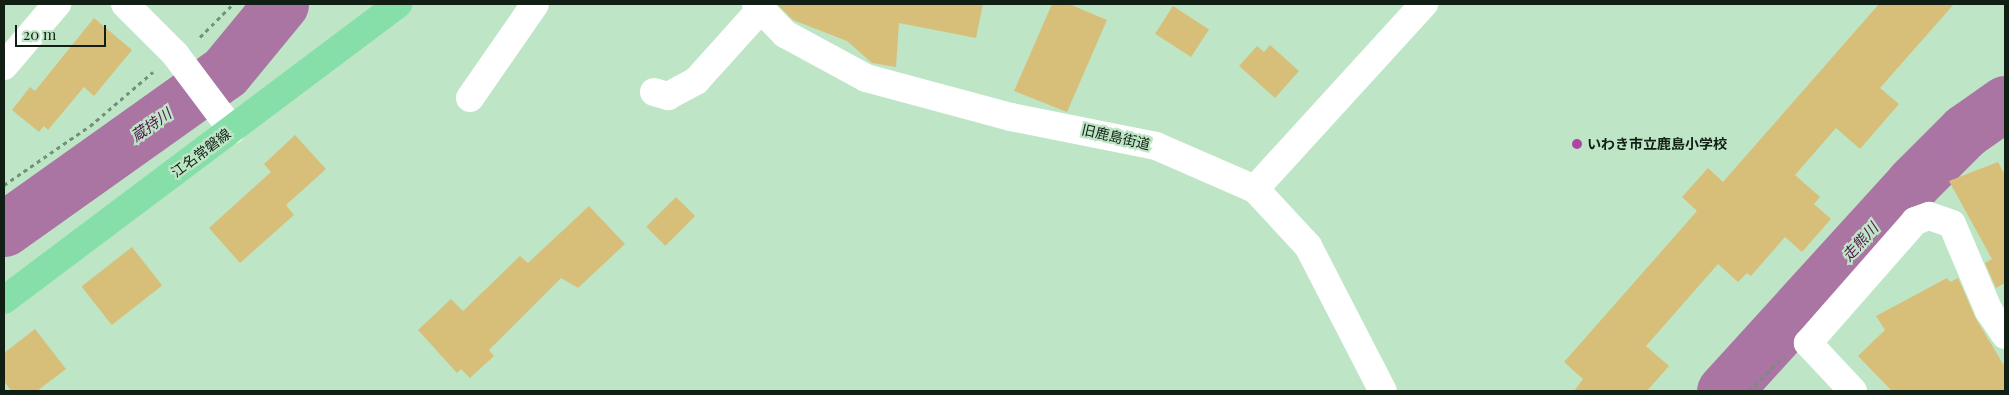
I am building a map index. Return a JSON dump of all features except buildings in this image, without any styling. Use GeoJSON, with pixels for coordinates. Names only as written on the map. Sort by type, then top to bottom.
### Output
{"type":"FeatureCollection","features":[{"type":"Feature","properties":{"kind":"main road","name":"江名常磐線"},"geometry":{"type":"LineString","coordinates":[[4,300],[225,120],[398,4]]}},
{"type":"Feature","properties":{"kind":"street"},"geometry":{"type":"LineString","coordinates":[[4,66],[57,4]]}},
{"type":"Feature","properties":{"kind":"street"},"geometry":{"type":"LineString","coordinates":[[125,4],[177,59],[225,120]]}},
{"type":"Feature","properties":{"kind":"street"},"geometry":{"type":"LineString","coordinates":[[470,98],[535,4]]}},
{"type":"Feature","properties":{"kind":"street"},"geometry":{"type":"LineString","coordinates":[[1255,189],[1424,4]]}},
{"type":"Feature","properties":{"kind":"street"},"geometry":{"type":"LineString","coordinates":[[654,92],[668,96],[696,81],[758,7]]}},
{"type":"Feature","properties":{"kind":"street","name":"旧鹿島街道"},"geometry":{"type":"LineString","coordinates":[[758,7],[785,34],[866,78],[1011,117],[1139,141],[1255,189],[1308,246],[1376,386]]}},
{"type":"Feature","properties":{"kind":"street"},"geometry":{"type":"LineString","coordinates":[[1853,391],[1808,343],[1915,221],[1929,216],[1952,224],[1989,311],[2005,335]]}},
{"type":"Feature","properties":{"kind":"path"},"geometry":{"type":"LineString","coordinates":[[4,185],[90,126],[177,59],[233,4]]}},
{"type":"Feature","properties":{"kind":"path"},"geometry":{"type":"LineString","coordinates":[[1749,391],[1790,351],[1808,343]]}},
{"type":"Feature","properties":{"kind":"waterway","name":"蔵持川"},"geometry":{"type":"LineString","coordinates":[[4,229],[225,72],[281,4]]}},
{"type":"Feature","properties":{"kind":"waterway","name":"走熊川"},"geometry":{"type":"LineString","coordinates":[[1724,391],[1913,183],[1965,131],[2005,103]]}},
{"type":"Feature","properties":{"kind":"place","name":"いわき市立鹿島小学校"},"geometry":{"type":"Point","coordinates":[1577,144]}}]}
